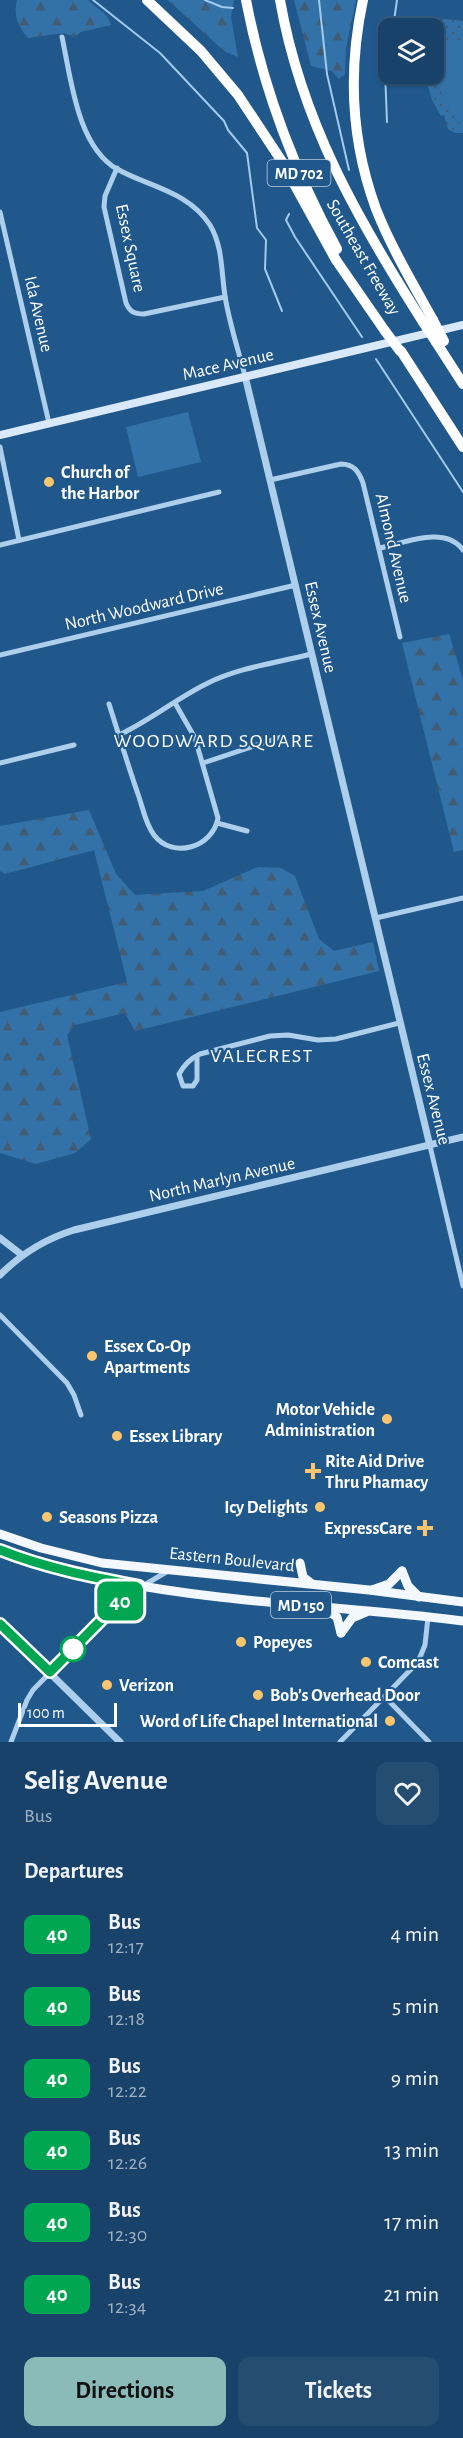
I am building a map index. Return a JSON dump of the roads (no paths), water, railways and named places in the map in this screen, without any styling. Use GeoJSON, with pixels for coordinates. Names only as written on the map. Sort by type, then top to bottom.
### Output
{"type":"FeatureCollection","features":[{"type":"Feature","properties":{"kind":"highway"},"geometry":{"type":"LineString","coordinates":[[147,0],[201,51],[238,95],[281,160],[336,261],[387,330]]}},
{"type":"Feature","properties":{"kind":"highway","name":"Southeast Freeway"},"geometry":{"type":"LineString","coordinates":[[246,0],[267,86],[294,163],[342,257],[463,447]]}},
{"type":"Feature","properties":{"kind":"highway","name":"Southeast Freeway"},"geometry":{"type":"LineString","coordinates":[[280,0],[292,54],[312,117],[354,209],[428,321]]}},
{"type":"Feature","properties":{"kind":"highway"},"geometry":{"type":"LineString","coordinates":[[363,2],[356,42],[353,86],[357,134],[364,171],[384,228],[428,321],[463,376]]}},
{"type":"Feature","properties":{"kind":"highway"},"geometry":{"type":"LineString","coordinates":[[440,341],[463,384]]}},
{"type":"Feature","properties":{"kind":"main road","name":"Mace Avenue"},"geometry":{"type":"LineString","coordinates":[[0,435],[463,325]]}},
{"type":"Feature","properties":{"kind":"main road","name":"Eastern Boulevard"},"geometry":{"type":"LineString","coordinates":[[0,1534],[41,1548],[102,1563],[369,1590],[463,1602]]}},
{"type":"Feature","properties":{"kind":"main road","name":"MD 150"},"geometry":{"type":"LineString","coordinates":[[0,1550],[34,1562],[139,1586],[463,1622]]}},
{"type":"Feature","properties":{"kind":"main road"},"geometry":{"type":"LineString","coordinates":[[300,1563],[303,1577],[316,1585]]}},
{"type":"Feature","properties":{"kind":"main road"},"geometry":{"type":"LineString","coordinates":[[369,1590],[389,1584],[402,1571],[408,1586],[419,1597]]}},
{"type":"Feature","properties":{"kind":"main road"},"geometry":{"type":"LineString","coordinates":[[324,1608],[337,1617],[341,1633],[352,1618],[369,1611]]}},
{"type":"Feature","properties":{"kind":"street","name":"Essex Avenue"},"geometry":{"type":"LineString","coordinates":[[62,37],[83,125],[96,148],[117,168],[181,197],[203,216],[214,233],[220,251],[225,297],[463,1286]]}},
{"type":"Feature","properties":{"kind":"street","name":"Essex Square"},"geometry":{"type":"LineString","coordinates":[[117,168],[105,196],[104,207],[126,303],[131,311],[144,315],[225,297]]}},
{"type":"Feature","properties":{"kind":"street","name":"Ida Avenue"},"geometry":{"type":"LineString","coordinates":[[0,212],[50,423]]}},
{"type":"Feature","properties":{"kind":"street"},"geometry":{"type":"LineString","coordinates":[[0,447],[19,540]]}},
{"type":"Feature","properties":{"kind":"street","name":"Almond Avenue"},"geometry":{"type":"LineString","coordinates":[[270,480],[340,464],[355,468],[363,483],[400,637]]}},
{"type":"Feature","properties":{"kind":"street"},"geometry":{"type":"LineString","coordinates":[[0,545],[219,492]]}},
{"type":"Feature","properties":{"kind":"street"},"geometry":{"type":"LineString","coordinates":[[380,548],[440,537],[452,540],[463,550]]}},
{"type":"Feature","properties":{"kind":"street","name":"North Woodward Drive"},"geometry":{"type":"LineString","coordinates":[[0,655],[296,585]]}},
{"type":"Feature","properties":{"kind":"street"},"geometry":{"type":"LineString","coordinates":[[119,735],[145,723],[197,688],[225,676],[311,654]]}},
{"type":"Feature","properties":{"kind":"street"},"geometry":{"type":"LineString","coordinates":[[109,704],[146,820],[158,840],[176,847],[191,848],[209,837],[217,823],[217,809],[192,730],[175,703]]}},
{"type":"Feature","properties":{"kind":"street"},"geometry":{"type":"LineString","coordinates":[[203,762],[281,737]]}},
{"type":"Feature","properties":{"kind":"street"},"geometry":{"type":"LineString","coordinates":[[0,763],[74,745]]}},
{"type":"Feature","properties":{"kind":"street"},"geometry":{"type":"LineString","coordinates":[[217,823],[247,831]]}},
{"type":"Feature","properties":{"kind":"street"},"geometry":{"type":"LineString","coordinates":[[376,918],[463,898]]}},
{"type":"Feature","properties":{"kind":"street"},"geometry":{"type":"LineString","coordinates":[[197,1056],[197,1080],[193,1086],[183,1086],[179,1074],[185,1064],[197,1056],[270,1036],[288,1035],[318,1040],[336,1039],[399,1023]]}},
{"type":"Feature","properties":{"kind":"street","name":"North Marlyn Avenue"},"geometry":{"type":"LineString","coordinates":[[0,1275],[22,1256],[50,1239],[74,1230],[463,1137]]}},
{"type":"Feature","properties":{"kind":"street"},"geometry":{"type":"LineString","coordinates":[[0,1238],[22,1256]]}},
{"type":"Feature","properties":{"kind":"street"},"geometry":{"type":"LineString","coordinates":[[0,1315],[67,1383],[81,1415]]}},
{"type":"Feature","properties":{"kind":"street"},"geometry":{"type":"LineString","coordinates":[[11,1742],[27,1700],[50,1672],[124,1597],[170,1569]]}},
{"type":"Feature","properties":{"kind":"street"},"geometry":{"type":"LineString","coordinates":[[340,1742],[413,1669],[421,1657],[428,1617]]}},
{"type":"Feature","properties":{"kind":"street"},"geometry":{"type":"LineString","coordinates":[[0,1624],[120,1742]]}},
{"type":"Feature","properties":{"kind":"street"},"geometry":{"type":"LineString","coordinates":[[385,1697],[429,1742]]}},
{"type":"Feature","properties":{"kind":"waterway"},"geometry":{"type":"LineString","coordinates":[[93,0],[160,53],[224,121],[228,130],[247,153],[257,228],[266,240],[265,269],[282,311]]}},
{"type":"Feature","properties":{"kind":"waterway"},"geometry":{"type":"LineString","coordinates":[[205,0],[222,7],[233,8]]}},
{"type":"Feature","properties":{"kind":"waterway"},"geometry":{"type":"LineString","coordinates":[[319,0],[327,74],[349,170]]}},
{"type":"Feature","properties":{"kind":"waterway"},"geometry":{"type":"LineString","coordinates":[[394,18],[397,0]]}},
{"type":"Feature","properties":{"kind":"waterway"},"geometry":{"type":"LineString","coordinates":[[386,84],[387,122]]}},
{"type":"Feature","properties":{"kind":"waterway"},"geometry":{"type":"LineString","coordinates":[[289,214],[286,220],[295,237],[362,337]]}},
{"type":"Feature","properties":{"kind":"waterway"},"geometry":{"type":"LineString","coordinates":[[376,359],[463,492]]}},
{"type":"Feature","properties":{"kind":"place","name":"Church of the Harbor"},"geometry":{"type":"Point","coordinates":[49,482]}},
{"type":"Feature","properties":{"kind":"place","name":"Essex Co-Op Apartments"},"geometry":{"type":"Point","coordinates":[92,1356]}},
{"type":"Feature","properties":{"kind":"place","name":"Motor Vehicle Administration"},"geometry":{"type":"Point","coordinates":[387,1419]}},
{"type":"Feature","properties":{"kind":"place","name":"Essex Library"},"geometry":{"type":"Point","coordinates":[117,1436]}},
{"type":"Feature","properties":{"kind":"place","name":"Rite Aid Drive Thru Phamacy"},"geometry":{"type":"Point","coordinates":[313,1471]}},
{"type":"Feature","properties":{"kind":"place","name":"Icy Delights"},"geometry":{"type":"Point","coordinates":[320,1507]}},
{"type":"Feature","properties":{"kind":"place","name":"Seasons Pizza"},"geometry":{"type":"Point","coordinates":[47,1517]}},
{"type":"Feature","properties":{"kind":"place","name":"ExpressCare"},"geometry":{"type":"Point","coordinates":[425,1528]}},
{"type":"Feature","properties":{"kind":"place","name":"Popeyes"},"geometry":{"type":"Point","coordinates":[241,1642]}},
{"type":"Feature","properties":{"kind":"place","name":"Comcast"},"geometry":{"type":"Point","coordinates":[366,1662]}},
{"type":"Feature","properties":{"kind":"place","name":"Verizon"},"geometry":{"type":"Point","coordinates":[107,1685]}},
{"type":"Feature","properties":{"kind":"place","name":"Bob’s Overhead Door"},"geometry":{"type":"Point","coordinates":[258,1695]}},
{"type":"Feature","properties":{"kind":"place","name":"Word of Life Chapel International"},"geometry":{"type":"Point","coordinates":[390,1721]}},
{"type":"Feature","properties":{"kind":"district","name":"WOODWARD SQUARE"},"geometry":{"type":"Point","coordinates":[214,740]}},
{"type":"Feature","properties":{"kind":"district","name":"VALECREST"},"geometry":{"type":"Point","coordinates":[262,1055]}}]}
